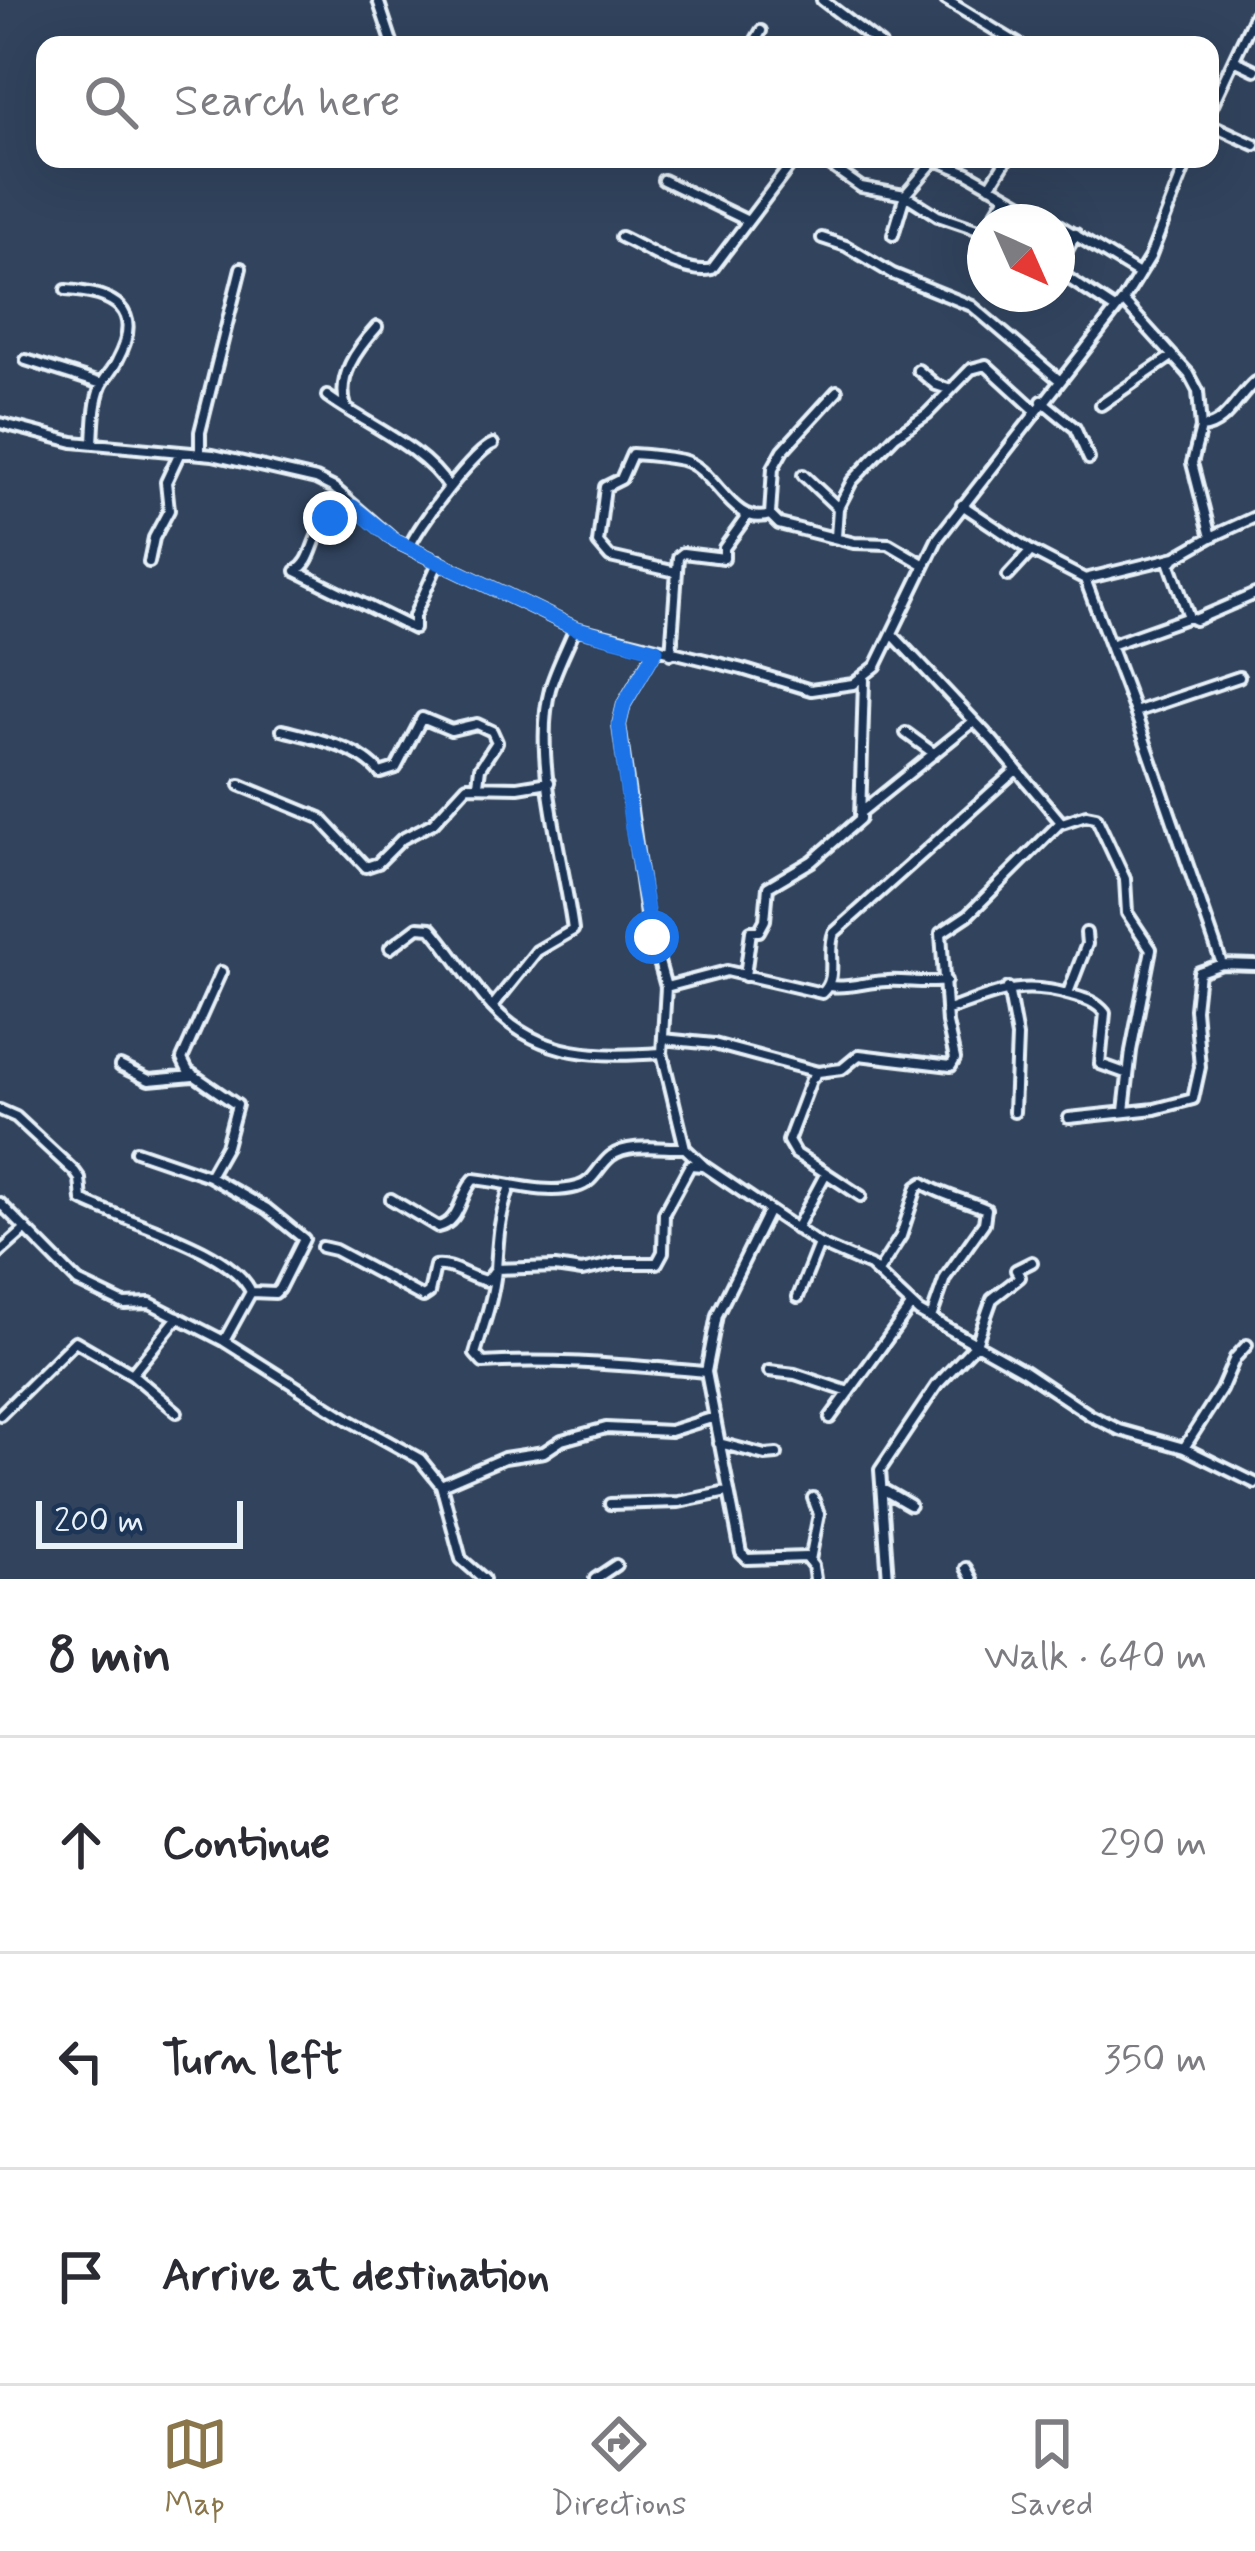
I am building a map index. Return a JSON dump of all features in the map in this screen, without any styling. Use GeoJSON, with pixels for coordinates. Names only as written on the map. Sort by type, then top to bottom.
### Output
{"type":"FeatureCollection","features":[{"type":"Feature","properties":{"kind":"street"},"geometry":{"type":"LineString","coordinates":[[378,0],[390,36]]}},
{"type":"Feature","properties":{"kind":"street"},"geometry":{"type":"LineString","coordinates":[[822,0],[869,36]]}},
{"type":"Feature","properties":{"kind":"street"},"geometry":{"type":"LineString","coordinates":[[946,0],[1005,36]]}},
{"type":"Feature","properties":{"kind":"street"},"geometry":{"type":"LineString","coordinates":[[1219,91],[1255,14]]}},
{"type":"Feature","properties":{"kind":"street"},"geometry":{"type":"LineString","coordinates":[[758,36],[761,31]]}},
{"type":"Feature","properties":{"kind":"street"},"geometry":{"type":"LineString","coordinates":[[1234,60],[1255,70]]}},
{"type":"Feature","properties":{"kind":"street"},"geometry":{"type":"LineString","coordinates":[[1219,128],[1255,146]]}},
{"type":"Feature","properties":{"kind":"street"},"geometry":{"type":"LineString","coordinates":[[621,237],[704,272],[720,262],[788,168]]}},
{"type":"Feature","properties":{"kind":"street"},"geometry":{"type":"LineString","coordinates":[[834,168],[861,187],[905,195],[938,215],[967,225]]}},
{"type":"Feature","properties":{"kind":"street"},"geometry":{"type":"LineString","coordinates":[[893,235],[905,195],[927,168]]}},
{"type":"Feature","properties":{"kind":"street"},"geometry":{"type":"LineString","coordinates":[[953,168],[1021,204]]}},
{"type":"Feature","properties":{"kind":"street"},"geometry":{"type":"LineString","coordinates":[[990,185],[1001,168]]}},
{"type":"Feature","properties":{"kind":"street"},"geometry":{"type":"LineString","coordinates":[[0,423],[32,434],[200,454],[316,478],[409,548],[575,628],[811,691],[840,688],[864,678],[876,666],[894,636],[923,564],[962,505],[1123,301],[1166,219],[1185,168]]}},
{"type":"Feature","properties":{"kind":"street"},"geometry":{"type":"LineString","coordinates":[[663,180],[748,221]]}},
{"type":"Feature","properties":{"kind":"street"},"geometry":{"type":"LineString","coordinates":[[1001,204],[1006,196]]}},
{"type":"Feature","properties":{"kind":"street"},"geometry":{"type":"LineString","coordinates":[[1076,234],[1139,274]]}},
{"type":"Feature","properties":{"kind":"street"},"geometry":{"type":"LineString","coordinates":[[822,238],[972,306],[1058,379]]}},
{"type":"Feature","properties":{"kind":"street"},"geometry":{"type":"LineString","coordinates":[[200,454],[200,432],[241,268]]}},
{"type":"Feature","properties":{"kind":"street"},"geometry":{"type":"LineString","coordinates":[[1075,282],[1115,309]]}},
{"type":"Feature","properties":{"kind":"street"},"geometry":{"type":"LineString","coordinates":[[66,290],[109,296],[123,306],[126,338],[102,384],[93,443]]}},
{"type":"Feature","properties":{"kind":"street"},"geometry":{"type":"LineString","coordinates":[[1123,301],[1190,374],[1198,391],[1201,428],[1192,463],[1211,537]]}},
{"type":"Feature","properties":{"kind":"street"},"geometry":{"type":"LineString","coordinates":[[346,409],[341,392],[345,376],[377,327]]}},
{"type":"Feature","properties":{"kind":"street"},"geometry":{"type":"LineString","coordinates":[[1101,405],[1172,356]]}},
{"type":"Feature","properties":{"kind":"street"},"geometry":{"type":"LineString","coordinates":[[26,360],[102,384]]}},
{"type":"Feature","properties":{"kind":"street"},"geometry":{"type":"LineString","coordinates":[[836,537],[838,508],[852,481],[971,369],[986,365],[1035,410]]}},
{"type":"Feature","properties":{"kind":"street"},"geometry":{"type":"LineString","coordinates":[[918,370],[948,389]]}},
{"type":"Feature","properties":{"kind":"street"},"geometry":{"type":"LineString","coordinates":[[1201,428],[1223,420],[1255,382]]}},
{"type":"Feature","properties":{"kind":"street"},"geometry":{"type":"LineString","coordinates":[[837,392],[783,450],[773,468],[770,515],[779,524],[889,544],[923,564]]}},
{"type":"Feature","properties":{"kind":"street"},"geometry":{"type":"LineString","coordinates":[[327,396],[391,434],[442,475],[449,488]]}},
{"type":"Feature","properties":{"kind":"street"},"geometry":{"type":"LineString","coordinates":[[1042,401],[1075,428],[1089,459]]}},
{"type":"Feature","properties":{"kind":"street"},"geometry":{"type":"LineString","coordinates":[[409,548],[449,488],[482,448],[493,444]]}},
{"type":"Feature","properties":{"kind":"street"},"geometry":{"type":"LineString","coordinates":[[148,562],[169,510],[166,482],[180,452]]}},
{"type":"Feature","properties":{"kind":"street"},"geometry":{"type":"LineString","coordinates":[[676,572],[610,557],[598,543],[601,496],[605,487],[621,479],[632,454],[684,460],[709,477],[744,514],[756,519],[770,515]]}},
{"type":"Feature","properties":{"kind":"street"},"geometry":{"type":"LineString","coordinates":[[803,475],[838,508]]}},
{"type":"Feature","properties":{"kind":"street"},"geometry":{"type":"LineString","coordinates":[[962,505],[1031,551],[1085,579],[1176,557],[1255,517]]}},
{"type":"Feature","properties":{"kind":"street"},"geometry":{"type":"LineString","coordinates":[[353,507],[330,518],[306,566],[296,571],[414,629],[414,616],[439,561]]}},
{"type":"Feature","properties":{"kind":"street"},"geometry":{"type":"LineString","coordinates":[[671,654],[678,557],[683,553],[724,558],[724,548],[744,514]]}},
{"type":"Feature","properties":{"kind":"street"},"geometry":{"type":"LineString","coordinates":[[1008,576],[1031,551]]}},
{"type":"Feature","properties":{"kind":"street"},"geometry":{"type":"LineString","coordinates":[[1176,557],[1171,569],[1189,617],[1195,620],[1255,595]]}},
{"type":"Feature","properties":{"kind":"street"},"geometry":{"type":"LineString","coordinates":[[1085,579],[1222,964]]}},
{"type":"Feature","properties":{"kind":"street"},"geometry":{"type":"LineString","coordinates":[[1110,645],[1189,617]]}},
{"type":"Feature","properties":{"kind":"street"},"geometry":{"type":"LineString","coordinates":[[492,1007],[537,951],[573,930],[549,782],[546,727],[550,690],[575,628]]}},
{"type":"Feature","properties":{"kind":"street"},"geometry":{"type":"LineString","coordinates":[[894,636],[1061,823]]}},
{"type":"Feature","properties":{"kind":"street"},"geometry":{"type":"LineString","coordinates":[[656,650],[624,704],[619,725],[646,915],[666,987],[662,1053],[685,1148],[768,1212],[819,1244],[878,1272],[911,1306],[1090,1415],[1120,1430],[1184,1448],[1255,1483]]}},
{"type":"Feature","properties":{"kind":"street"},"geometry":{"type":"LineString","coordinates":[[1135,712],[1239,677]]}},
{"type":"Feature","properties":{"kind":"street"},"geometry":{"type":"LineString","coordinates":[[746,976],[751,931],[758,931],[766,920],[768,886],[812,861],[860,819],[864,678]]}},
{"type":"Feature","properties":{"kind":"street"},"geometry":{"type":"LineString","coordinates":[[283,730],[340,749],[373,764],[380,773],[396,768],[422,718],[451,730],[478,724],[493,731],[497,742],[480,768],[478,784]]}},
{"type":"Feature","properties":{"kind":"street"},"geometry":{"type":"LineString","coordinates":[[860,813],[974,721]]}},
{"type":"Feature","properties":{"kind":"street"},"geometry":{"type":"LineString","coordinates":[[906,733],[932,752]]}},
{"type":"Feature","properties":{"kind":"street"},"geometry":{"type":"LineString","coordinates":[[666,987],[727,971],[822,993],[830,986],[834,933],[1015,772]]}},
{"type":"Feature","properties":{"kind":"street"},"geometry":{"type":"LineString","coordinates":[[240,785],[320,818],[366,867],[372,867],[402,839],[433,823],[467,786],[549,782]]}},
{"type":"Feature","properties":{"kind":"street"},"geometry":{"type":"LineString","coordinates":[[663,1039],[714,1044],[818,1072],[842,1069],[859,1055],[951,1066],[956,1058],[947,1023],[941,933],[968,915],[1061,823],[1086,814],[1096,818],[1125,879],[1127,913],[1151,949],[1124,1111]]}},
{"type":"Feature","properties":{"kind":"street"},"geometry":{"type":"LineString","coordinates":[[390,949],[418,927],[431,928],[492,1007],[536,1040],[592,1057],[662,1053]]}},
{"type":"Feature","properties":{"kind":"street"},"geometry":{"type":"LineString","coordinates":[[1067,994],[1087,944],[1086,933]]}},
{"type":"Feature","properties":{"kind":"street"},"geometry":{"type":"LineString","coordinates":[[1069,1118],[1155,1109],[1193,1099],[1200,1067],[1195,1009],[1199,972],[1222,964],[1255,965]]}},
{"type":"Feature","properties":{"kind":"street"},"geometry":{"type":"LineString","coordinates":[[208,1176],[226,1146],[237,1105],[183,1067],[182,1059],[221,972]]}},
{"type":"Feature","properties":{"kind":"street"},"geometry":{"type":"LineString","coordinates":[[830,986],[946,981]]}},
{"type":"Feature","properties":{"kind":"street"},"geometry":{"type":"LineString","coordinates":[[948,1010],[1008,988],[1039,986],[1091,1001],[1105,1013],[1100,1064],[1129,1074]]}},
{"type":"Feature","properties":{"kind":"street"},"geometry":{"type":"LineString","coordinates":[[1008,988],[1017,1037],[1014,1112]]}},
{"type":"Feature","properties":{"kind":"street"},"geometry":{"type":"LineString","coordinates":[[120,1066],[149,1080],[195,1076]]}},
{"type":"Feature","properties":{"kind":"street"},"geometry":{"type":"LineString","coordinates":[[818,1072],[788,1141],[795,1153],[861,1196]]}},
{"type":"Feature","properties":{"kind":"street"},"geometry":{"type":"LineString","coordinates":[[0,1110],[16,1117],[75,1172],[82,1200],[214,1258],[247,1283],[250,1292],[224,1341]]}},
{"type":"Feature","properties":{"kind":"street"},"geometry":{"type":"LineString","coordinates":[[391,1199],[438,1227],[453,1221],[474,1179],[510,1186],[580,1186],[620,1152],[685,1148]]}},
{"type":"Feature","properties":{"kind":"street"},"geometry":{"type":"LineString","coordinates":[[136,1150],[208,1176],[303,1235],[275,1293],[250,1292]]}},
{"type":"Feature","properties":{"kind":"street"},"geometry":{"type":"LineString","coordinates":[[496,1269],[582,1271],[616,1263],[657,1263],[663,1252],[664,1214],[690,1165],[704,1166]]}},
{"type":"Feature","properties":{"kind":"street"},"geometry":{"type":"LineString","coordinates":[[796,1229],[826,1173]]}},
{"type":"Feature","properties":{"kind":"street"},"geometry":{"type":"LineString","coordinates":[[878,1272],[901,1236],[916,1187],[923,1183],[986,1208],[984,1222],[945,1278],[931,1318]]}},
{"type":"Feature","properties":{"kind":"street"},"geometry":{"type":"LineString","coordinates":[[510,1186],[498,1221],[488,1318],[475,1354],[483,1363],[533,1360],[706,1372]]}},
{"type":"Feature","properties":{"kind":"street"},"geometry":{"type":"LineString","coordinates":[[0,1203],[78,1282],[124,1304],[150,1303],[178,1317],[420,1459],[441,1485],[461,1559],[484,1579]]}},
{"type":"Feature","properties":{"kind":"street"},"geometry":{"type":"LineString","coordinates":[[768,1212],[717,1315],[706,1372],[744,1557],[800,1556],[810,1561]]}},
{"type":"Feature","properties":{"kind":"street"},"geometry":{"type":"LineString","coordinates":[[0,1252],[26,1228]]}},
{"type":"Feature","properties":{"kind":"street"},"geometry":{"type":"LineString","coordinates":[[798,1297],[819,1244]]}},
{"type":"Feature","properties":{"kind":"street"},"geometry":{"type":"LineString","coordinates":[[322,1247],[423,1297],[429,1293],[436,1266],[443,1264],[487,1281],[496,1269]]}},
{"type":"Feature","properties":{"kind":"street"},"geometry":{"type":"LineString","coordinates":[[888,1579],[880,1470],[937,1385],[976,1344],[992,1299],[1020,1277],[1016,1270],[1032,1262]]}},
{"type":"Feature","properties":{"kind":"street"},"geometry":{"type":"LineString","coordinates":[[830,1418],[911,1306]]}},
{"type":"Feature","properties":{"kind":"street"},"geometry":{"type":"LineString","coordinates":[[132,1374],[178,1317]]}},
{"type":"Feature","properties":{"kind":"street"},"geometry":{"type":"LineString","coordinates":[[0,1415],[74,1341],[132,1374],[177,1412]]}},
{"type":"Feature","properties":{"kind":"street"},"geometry":{"type":"LineString","coordinates":[[1184,1448],[1247,1345]]}},
{"type":"Feature","properties":{"kind":"street"},"geometry":{"type":"LineString","coordinates":[[770,1371],[849,1392]]}},
{"type":"Feature","properties":{"kind":"street"},"geometry":{"type":"LineString","coordinates":[[441,1485],[485,1464],[544,1452],[562,1440],[606,1428],[670,1431],[715,1418]]}},
{"type":"Feature","properties":{"kind":"street"},"geometry":{"type":"LineString","coordinates":[[719,1443],[777,1454]]}},
{"type":"Feature","properties":{"kind":"street"},"geometry":{"type":"LineString","coordinates":[[882,1489],[910,1504]]}},
{"type":"Feature","properties":{"kind":"street"},"geometry":{"type":"LineString","coordinates":[[610,1504],[679,1502],[728,1492]]}},
{"type":"Feature","properties":{"kind":"street"},"geometry":{"type":"LineString","coordinates":[[813,1498],[818,1514],[810,1561],[815,1579]]}},
{"type":"Feature","properties":{"kind":"street"},"geometry":{"type":"LineString","coordinates":[[595,1579],[616,1565]]}},
{"type":"Feature","properties":{"kind":"street"},"geometry":{"type":"LineString","coordinates":[[967,1568],[972,1579]]}},
{"type":"Feature","properties":{"kind":"route"},"geometry":{"type":"LineString","coordinates":[[330,518],[353,507],[395,541],[575,628],[656,650],[624,704],[619,725],[652,937]]}}]}
